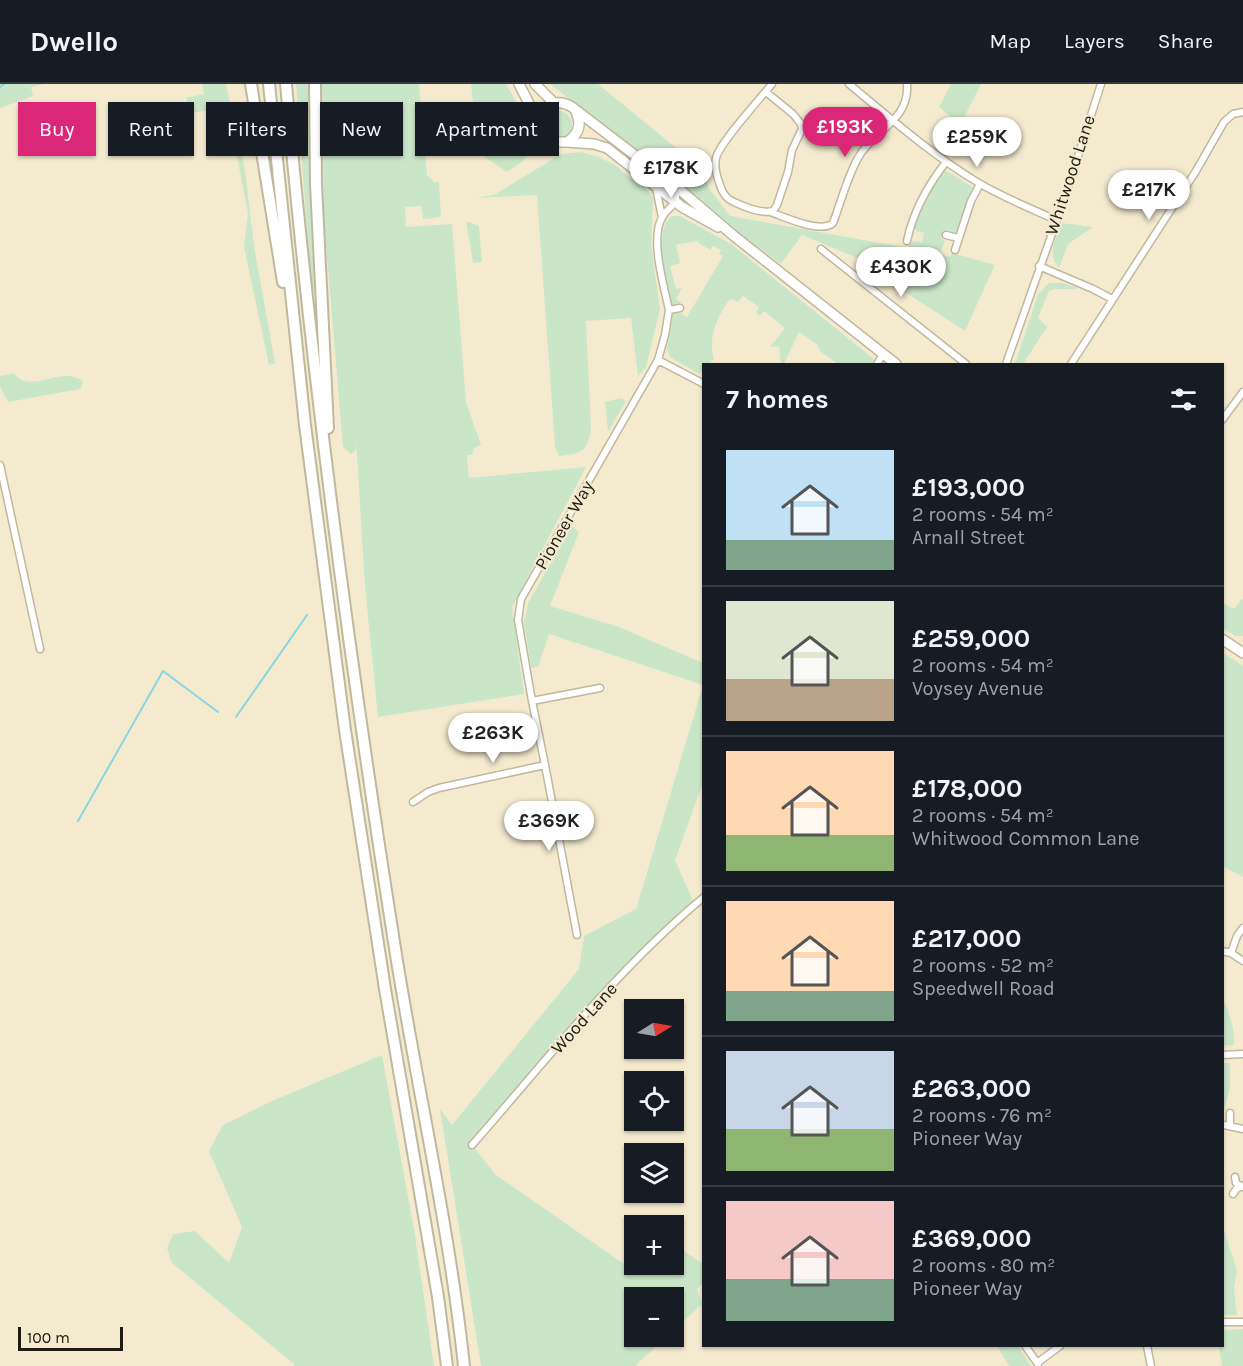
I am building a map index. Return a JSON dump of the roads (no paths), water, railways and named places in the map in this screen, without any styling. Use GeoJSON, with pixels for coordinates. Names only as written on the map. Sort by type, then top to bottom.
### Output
{"type":"FeatureCollection","features":[{"type":"Feature","properties":{"kind":"highway"},"geometry":{"type":"LineString","coordinates":[[251,84],[305,425],[356,805],[438,1298],[447,1366]]}},
{"type":"Feature","properties":{"kind":"highway"},"geometry":{"type":"LineString","coordinates":[[269,84],[305,425]]}},
{"type":"Feature","properties":{"kind":"highway"},"geometry":{"type":"LineString","coordinates":[[286,84],[309,318],[355,685],[395,953],[452,1272],[464,1366]]}},
{"type":"Feature","properties":{"kind":"highway"},"geometry":{"type":"LineString","coordinates":[[315,84],[317,196],[334,529]]}},
{"type":"Feature","properties":{"kind":"main road"},"geometry":{"type":"LineString","coordinates":[[519,84],[528,102]]}},
{"type":"Feature","properties":{"kind":"main road"},"geometry":{"type":"LineString","coordinates":[[535,84],[553,102]]}},
{"type":"Feature","properties":{"kind":"main road"},"geometry":{"type":"LineString","coordinates":[[559,103],[567,104],[668,182],[895,363]]}},
{"type":"Feature","properties":{"kind":"main road"},"geometry":{"type":"LineString","coordinates":[[567,142],[577,132],[579,118],[576,111]]}},
{"type":"Feature","properties":{"kind":"main road"},"geometry":{"type":"LineString","coordinates":[[559,143],[594,144],[607,148],[676,206],[734,236]]}},
{"type":"Feature","properties":{"kind":"main road"},"geometry":{"type":"LineString","coordinates":[[1224,640],[1243,653]]}},
{"type":"Feature","properties":{"kind":"street"},"geometry":{"type":"LineString","coordinates":[[772,84],[716,157],[719,184],[732,202],[818,228],[828,227],[834,219],[858,157],[877,136],[894,122],[908,96],[907,84]]}},
{"type":"Feature","properties":{"kind":"street"},"geometry":{"type":"LineString","coordinates":[[849,84],[946,162],[980,184],[1056,220]]}},
{"type":"Feature","properties":{"kind":"street","name":"Whitwood Lane"},"geometry":{"type":"LineString","coordinates":[[1006,363],[1101,84]]}},
{"type":"Feature","properties":{"kind":"street"},"geometry":{"type":"LineString","coordinates":[[766,92],[793,114],[802,129],[792,150],[788,172],[777,205],[769,212]]}},
{"type":"Feature","properties":{"kind":"street"},"geometry":{"type":"LineString","coordinates":[[1072,363],[1196,171],[1224,122],[1233,114],[1243,112]]}},
{"type":"Feature","properties":{"kind":"street"},"geometry":{"type":"LineString","coordinates":[[908,241],[914,216],[923,197],[946,162]]}},
{"type":"Feature","properties":{"kind":"street"},"geometry":{"type":"LineString","coordinates":[[662,217],[676,206],[675,194],[668,182]]}},
{"type":"Feature","properties":{"kind":"street"},"geometry":{"type":"LineString","coordinates":[[955,250],[971,201],[980,184]]}},
{"type":"Feature","properties":{"kind":"street","name":"Pioneer Way"},"geometry":{"type":"LineString","coordinates":[[577,935],[518,620],[522,599],[658,360],[669,310],[658,242],[658,229],[662,217],[655,186]]}},
{"type":"Feature","properties":{"kind":"street"},"geometry":{"type":"LineString","coordinates":[[946,235],[958,238]]}},
{"type":"Feature","properties":{"kind":"street"},"geometry":{"type":"LineString","coordinates":[[824,249],[965,363]]}},
{"type":"Feature","properties":{"kind":"street"},"geometry":{"type":"LineString","coordinates":[[1039,266],[1112,299]]}},
{"type":"Feature","properties":{"kind":"street"},"geometry":{"type":"LineString","coordinates":[[669,310],[680,308]]}},
{"type":"Feature","properties":{"kind":"street"},"geometry":{"type":"LineString","coordinates":[[878,363],[883,354]]}},
{"type":"Feature","properties":{"kind":"street"},"geometry":{"type":"LineString","coordinates":[[658,360],[702,383]]}},
{"type":"Feature","properties":{"kind":"street"},"geometry":{"type":"LineString","coordinates":[[1224,417],[1243,392]]}},
{"type":"Feature","properties":{"kind":"street"},"geometry":{"type":"LineString","coordinates":[[0,465],[40,649]]}},
{"type":"Feature","properties":{"kind":"street"},"geometry":{"type":"LineString","coordinates":[[532,701],[600,688]]}},
{"type":"Feature","properties":{"kind":"street"},"geometry":{"type":"LineString","coordinates":[[413,802],[439,788],[544,765]]}},
{"type":"Feature","properties":{"kind":"street","name":"Wood Lane"},"geometry":{"type":"LineString","coordinates":[[472,1145],[577,1024],[661,934],[702,899]]}},
{"type":"Feature","properties":{"kind":"street"},"geometry":{"type":"LineString","coordinates":[[1231,953],[1237,936],[1243,928]]}},
{"type":"Feature","properties":{"kind":"street"},"geometry":{"type":"LineString","coordinates":[[1224,951],[1243,961]]}},
{"type":"Feature","properties":{"kind":"street"},"geometry":{"type":"LineString","coordinates":[[1224,1055],[1243,1054]]}},
{"type":"Feature","properties":{"kind":"street"},"geometry":{"type":"LineString","coordinates":[[1230,1113],[1227,1125],[1243,1129]]}},
{"type":"Feature","properties":{"kind":"street"},"geometry":{"type":"LineString","coordinates":[[1235,1177],[1236,1183],[1242,1187]]}},
{"type":"Feature","properties":{"kind":"street"},"geometry":{"type":"LineString","coordinates":[[1233,1194],[1237,1188],[1242,1187]]}},
{"type":"Feature","properties":{"kind":"street"},"geometry":{"type":"LineString","coordinates":[[1224,1322],[1243,1322]]}},
{"type":"Feature","properties":{"kind":"street"},"geometry":{"type":"LineString","coordinates":[[1026,1347],[1038,1364],[1059,1347]]}},
{"type":"Feature","properties":{"kind":"street"},"geometry":{"type":"LineString","coordinates":[[1147,1347],[1151,1366]]}},
{"type":"Feature","properties":{"kind":"waterway"},"geometry":{"type":"LineString","coordinates":[[0,87],[4,84]]}},
{"type":"Feature","properties":{"kind":"waterway"},"geometry":{"type":"LineString","coordinates":[[236,717],[307,615]]}},
{"type":"Feature","properties":{"kind":"waterway"},"geometry":{"type":"LineString","coordinates":[[78,821],[163,671],[218,712]]}}]}
